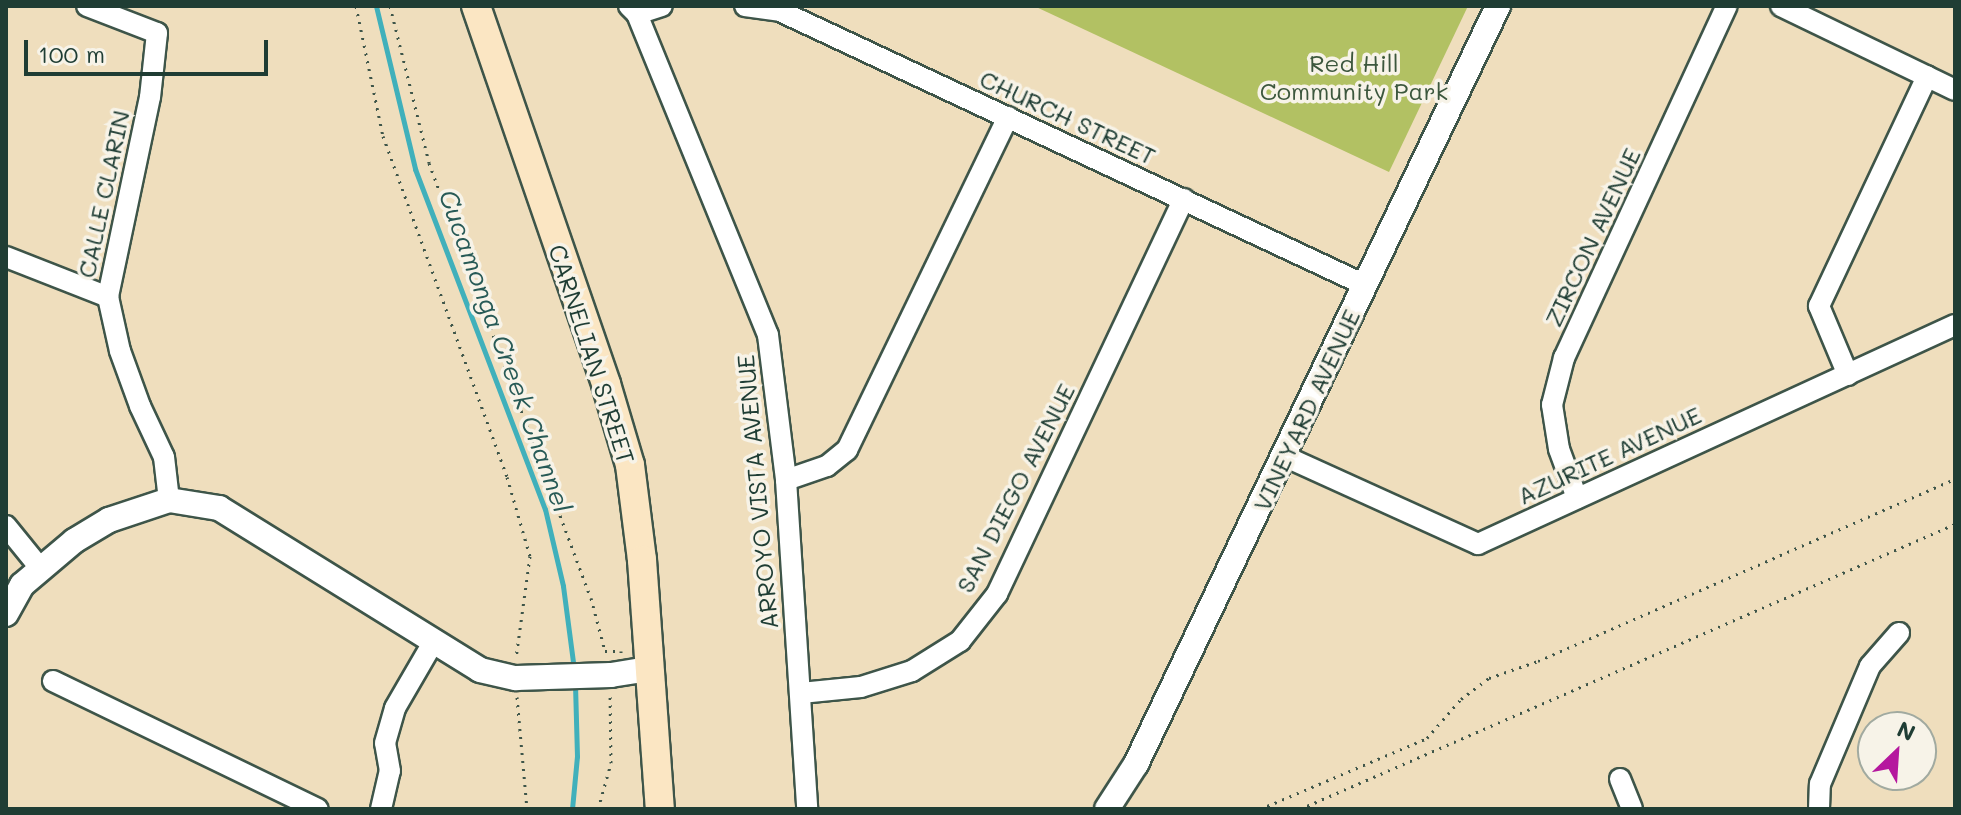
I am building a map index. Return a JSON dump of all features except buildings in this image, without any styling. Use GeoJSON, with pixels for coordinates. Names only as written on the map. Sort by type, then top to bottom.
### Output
{"type":"FeatureCollection","features":[{"type":"Feature","properties":{"kind":"main road","name":"CARNELIAN STREET"},"geometry":{"type":"LineString","coordinates":[[476,6],[606,384],[630,465],[642,560],[660,809]]}},
{"type":"Feature","properties":{"kind":"street","name":"CALLE CLARIN"},"geometry":{"type":"LineString","coordinates":[[87,6],[157,33],[150,97],[108,297],[125,365],[164,457],[169,500]]}},
{"type":"Feature","properties":{"kind":"street"},"geometry":{"type":"LineString","coordinates":[[633,10],[662,6]]}},
{"type":"Feature","properties":{"kind":"street","name":"CHURCH STREET"},"geometry":{"type":"LineString","coordinates":[[745,6],[780,11],[1365,285]]}},
{"type":"Feature","properties":{"kind":"street","name":"VINEYARD AVENUE"},"geometry":{"type":"LineString","coordinates":[[1107,809],[1136,764],[1498,6]]}},
{"type":"Feature","properties":{"kind":"street","name":"ZIRCON AVENUE"},"geometry":{"type":"LineString","coordinates":[[1577,498],[1559,449],[1552,405],[1564,358],[1727,6]]}},
{"type":"Feature","properties":{"kind":"street"},"geometry":{"type":"LineString","coordinates":[[1781,6],[1955,90]]}},
{"type":"Feature","properties":{"kind":"street","name":"ARROYO VISTA AVENUE"},"geometry":{"type":"LineString","coordinates":[[633,10],[768,335],[786,480],[807,809]]}},
{"type":"Feature","properties":{"kind":"street"},"geometry":{"type":"LineString","coordinates":[[1848,375],[1819,306],[1927,76]]}},
{"type":"Feature","properties":{"kind":"street"},"geometry":{"type":"LineString","coordinates":[[786,480],[827,466],[847,450],[1008,117]]}},
{"type":"Feature","properties":{"kind":"street","name":"SAN DIEGO AVENUE"},"geometry":{"type":"LineString","coordinates":[[801,693],[861,687],[912,671],[960,641],[997,594],[1184,199]]}},
{"type":"Feature","properties":{"kind":"street"},"geometry":{"type":"LineString","coordinates":[[6,257],[108,297]]}},
{"type":"Feature","properties":{"kind":"street","name":"AZURITE AVENUE"},"geometry":{"type":"LineString","coordinates":[[1284,456],[1478,544],[1955,325]]}},
{"type":"Feature","properties":{"kind":"street"},"geometry":{"type":"LineString","coordinates":[[6,614],[22,585],[74,541],[109,520],[169,500],[219,508],[480,670],[516,678],[648,669]]}},
{"type":"Feature","properties":{"kind":"street"},"geometry":{"type":"LineString","coordinates":[[6,526],[41,569]]}},
{"type":"Feature","properties":{"kind":"street"},"geometry":{"type":"LineString","coordinates":[[1819,809],[1820,784],[1870,666],[1899,633]]}},
{"type":"Feature","properties":{"kind":"street"},"geometry":{"type":"LineString","coordinates":[[381,809],[390,771],[385,743],[395,708],[434,641]]}},
{"type":"Feature","properties":{"kind":"street"},"geometry":{"type":"LineString","coordinates":[[53,681],[318,809]]}},
{"type":"Feature","properties":{"kind":"street"},"geometry":{"type":"LineString","coordinates":[[1620,779],[1632,809]]}},
{"type":"Feature","properties":{"kind":"path"},"geometry":{"type":"LineString","coordinates":[[356,6],[383,136],[507,477],[530,556],[516,643],[527,809]]}},
{"type":"Feature","properties":{"kind":"path"},"geometry":{"type":"LineString","coordinates":[[390,6],[429,163],[591,598],[613,673],[610,694],[611,763],[598,809]]}},
{"type":"Feature","properties":{"kind":"path"},"geometry":{"type":"LineString","coordinates":[[1260,809],[1427,738],[1461,699],[1489,678],[1538,661],[1955,479]]}},
{"type":"Feature","properties":{"kind":"path"},"geometry":{"type":"LineString","coordinates":[[1300,809],[1955,524]]}},
{"type":"Feature","properties":{"kind":"green space","name":"Red Hill Community Park"},"geometry":{"type":"Polygon","coordinates":[[[1034,6],[1468,6],[1389,172],[1034,6]]]}},
{"type":"Feature","properties":{"kind":"waterway","name":"Cucamonga Creek Channel"},"geometry":{"type":"LineString","coordinates":[[376,6],[415,169],[545,509],[563,586],[574,670]]}},
{"type":"Feature","properties":{"kind":"waterway","name":"Cucamonga Creek Channel"},"geometry":{"type":"LineString","coordinates":[[572,809],[577,756],[575,684]]}}]}
